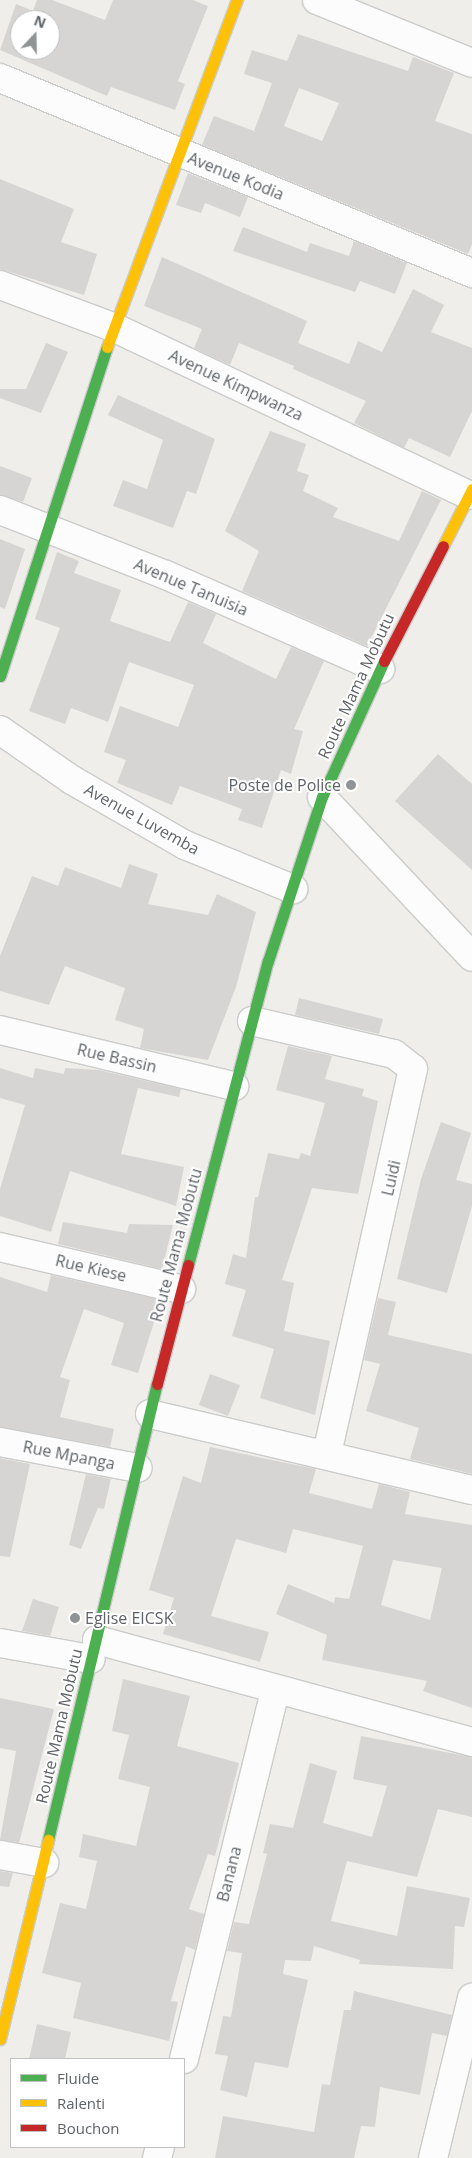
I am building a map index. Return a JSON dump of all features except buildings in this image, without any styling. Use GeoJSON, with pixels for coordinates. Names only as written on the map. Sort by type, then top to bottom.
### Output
{"type":"FeatureCollection","features":[{"type":"Feature","properties":{"kind":"street"},"geometry":{"type":"LineString","coordinates":[[0,676],[50,531],[113,327],[237,0]]}},
{"type":"Feature","properties":{"kind":"street"},"geometry":{"type":"LineString","coordinates":[[317,0],[472,63]]}},
{"type":"Feature","properties":{"kind":"street","name":"Avenue Kodia"},"geometry":{"type":"LineString","coordinates":[[0,78],[472,272]]}},
{"type":"Feature","properties":{"kind":"street","name":"Avenue Kimpwanza"},"geometry":{"type":"LineString","coordinates":[[0,285],[113,327],[470,492]]}},
{"type":"Feature","properties":{"kind":"street","name":"Route Mama Mobutu"},"geometry":{"type":"LineString","coordinates":[[0,2039],[44,1863],[150,1414],[252,1020],[322,797],[380,669],[470,492]]}},
{"type":"Feature","properties":{"kind":"street","name":"Avenue Tanuisia"},"geometry":{"type":"LineString","coordinates":[[0,510],[166,575],[380,669]]}},
{"type":"Feature","properties":{"kind":"street","name":"Avenue Luvemba"},"geometry":{"type":"LineString","coordinates":[[0,730],[72,780],[185,845],[293,888]]}},
{"type":"Feature","properties":{"kind":"street"},"geometry":{"type":"LineString","coordinates":[[322,797],[472,957]]}},
{"type":"Feature","properties":{"kind":"street","name":"Luidi"},"geometry":{"type":"LineString","coordinates":[[252,1020],[394,1054],[414,1069],[327,1454]]}},
{"type":"Feature","properties":{"kind":"street","name":"Rue Bassin"},"geometry":{"type":"LineString","coordinates":[[0,1030],[234,1086]]}},
{"type":"Feature","properties":{"kind":"street","name":"Rue Kiese"},"geometry":{"type":"LineString","coordinates":[[0,1247],[181,1289]]}},
{"type":"Feature","properties":{"kind":"street"},"geometry":{"type":"LineString","coordinates":[[150,1414],[327,1454],[472,1490]]}},
{"type":"Feature","properties":{"kind":"street","name":"Rue Mpanga"},"geometry":{"type":"LineString","coordinates":[[0,1442],[138,1468]]}},
{"type":"Feature","properties":{"kind":"street"},"geometry":{"type":"LineString","coordinates":[[0,1642],[94,1650],[275,1690],[472,1742]]}},
{"type":"Feature","properties":{"kind":"street","name":"Banana"},"geometry":{"type":"LineString","coordinates":[[184,2058],[275,1690]]}},
{"type":"Feature","properties":{"kind":"street"},"geometry":{"type":"LineString","coordinates":[[0,1855],[44,1863]]}},
{"type":"Feature","properties":{"kind":"street"},"geometry":{"type":"LineString","coordinates":[[433,2158],[472,1998]]}},
{"type":"Feature","properties":{"kind":"traffic: fast"},"geometry":{"type":"LineString","coordinates":[[0,676],[107,347]]}},
{"type":"Feature","properties":{"kind":"traffic: fast"},"geometry":{"type":"LineString","coordinates":[[188,1265],[268,961],[322,797],[384,661]]}},
{"type":"Feature","properties":{"kind":"traffic: fast"},"geometry":{"type":"LineString","coordinates":[[48,1840],[157,1384]]}},
{"type":"Feature","properties":{"kind":"traffic: slow"},"geometry":{"type":"LineString","coordinates":[[107,347],[237,0]]}},
{"type":"Feature","properties":{"kind":"traffic: slow"},"geometry":{"type":"LineString","coordinates":[[443,546],[472,489]]}},
{"type":"Feature","properties":{"kind":"traffic: slow"},"geometry":{"type":"LineString","coordinates":[[0,2039],[48,1840]]}},
{"type":"Feature","properties":{"kind":"traffic: jam"},"geometry":{"type":"LineString","coordinates":[[384,661],[443,546]]}},
{"type":"Feature","properties":{"kind":"traffic: jam"},"geometry":{"type":"LineString","coordinates":[[157,1384],[188,1265]]}},
{"type":"Feature","properties":{"kind":"place","name":"Poste de Police"},"geometry":{"type":"Point","coordinates":[351,785]}},
{"type":"Feature","properties":{"kind":"place","name":"Eglise EICSK"},"geometry":{"type":"Point","coordinates":[75,1618]}}]}
